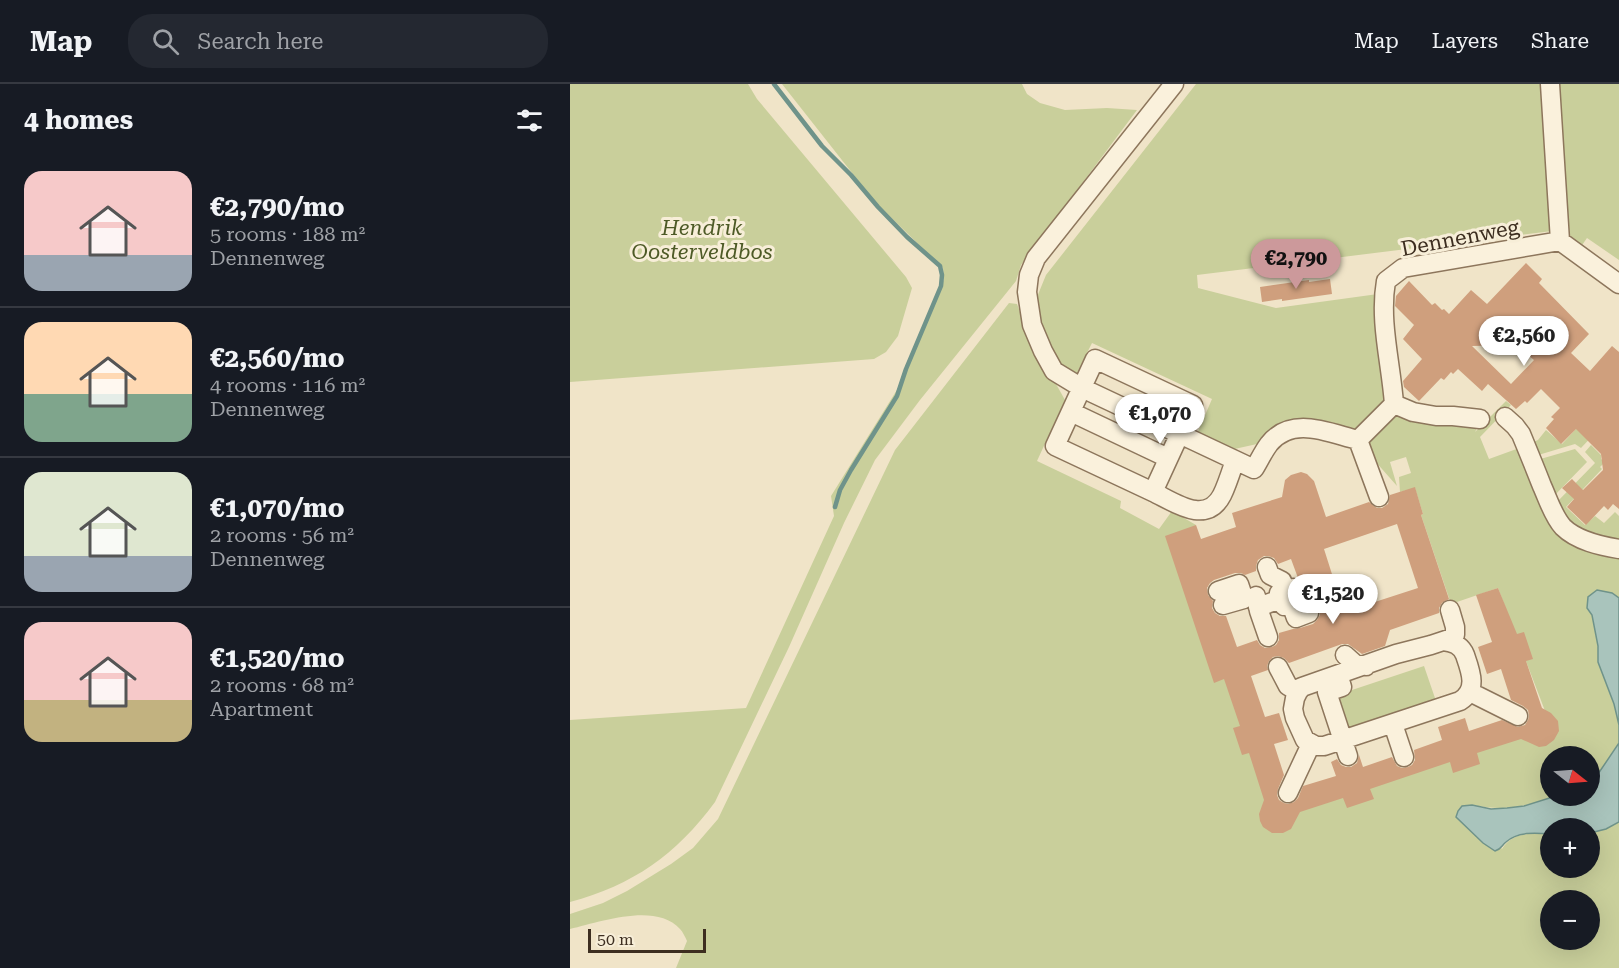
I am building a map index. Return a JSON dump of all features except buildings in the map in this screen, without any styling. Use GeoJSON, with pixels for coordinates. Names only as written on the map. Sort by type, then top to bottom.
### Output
{"type":"FeatureCollection","features":[{"type":"Feature","properties":{"kind":"street"},"geometry":{"type":"LineString","coordinates":[[1174,84],[1036,258],[1029,274],[1027,292],[1032,325],[1043,351],[1054,371],[1082,388],[1254,469],[1270,443],[1282,433],[1304,427],[1325,430],[1358,440]]}},
{"type":"Feature","properties":{"kind":"street"},"geometry":{"type":"LineString","coordinates":[[1550,84],[1560,241],[1619,284]]}},
{"type":"Feature","properties":{"kind":"street","name":"Dennenweg"},"geometry":{"type":"LineString","coordinates":[[1394,404],[1385,334],[1383,298],[1386,281],[1403,268],[1560,241]]}},
{"type":"Feature","properties":{"kind":"street"},"geometry":{"type":"LineString","coordinates":[[1153,492],[1193,405],[1095,359],[1055,446],[1185,508],[1200,511],[1214,506],[1222,496],[1235,460]]}},
{"type":"Feature","properties":{"kind":"street"},"geometry":{"type":"LineString","coordinates":[[1358,440],[1394,404],[1413,412],[1480,419]]}},
{"type":"Feature","properties":{"kind":"street"},"geometry":{"type":"LineString","coordinates":[[1071,412],[1168,458]]}},
{"type":"Feature","properties":{"kind":"street"},"geometry":{"type":"LineString","coordinates":[[1505,417],[1521,434],[1551,506],[1563,526],[1582,539],[1619,549]]}},
{"type":"Feature","properties":{"kind":"street"},"geometry":{"type":"LineString","coordinates":[[1358,440],[1379,497]]}},
{"type":"Feature","properties":{"kind":"street"},"geometry":{"type":"LineString","coordinates":[[1251,603],[1294,608],[1282,581],[1270,575],[1268,567]]}},
{"type":"Feature","properties":{"kind":"street"},"geometry":{"type":"LineString","coordinates":[[1220,598],[1239,584],[1268,637]]}},
{"type":"Feature","properties":{"kind":"street"},"geometry":{"type":"LineString","coordinates":[[1278,667],[1287,686],[1295,690],[1302,687],[1366,666],[1392,652],[1452,638],[1455,635],[1452,618],[1472,685],[1470,692],[1461,701],[1393,724],[1346,748],[1311,744],[1303,736],[1293,709],[1298,692],[1302,687]]}},
{"type":"Feature","properties":{"kind":"street"},"geometry":{"type":"LineString","coordinates":[[1443,641],[1457,645],[1463,651]]}},
{"type":"Feature","properties":{"kind":"street"},"geometry":{"type":"LineString","coordinates":[[1345,655],[1355,664],[1366,666]]}},
{"type":"Feature","properties":{"kind":"street"},"geometry":{"type":"LineString","coordinates":[[1338,675],[1342,687],[1327,692],[1346,748]]}},
{"type":"Feature","properties":{"kind":"street"},"geometry":{"type":"LineString","coordinates":[[1470,692],[1518,717]]}},
{"type":"Feature","properties":{"kind":"street"},"geometry":{"type":"LineString","coordinates":[[1393,724],[1404,757]]}},
{"type":"Feature","properties":{"kind":"street"},"geometry":{"type":"LineString","coordinates":[[1288,793],[1311,744]]}},
{"type":"Feature","properties":{"kind":"green space","name":"Hendrik Oosterveldbos"},"geometry":{"type":"Polygon","coordinates":[[[570,84],[748,84],[757,99],[906,277],[912,288],[898,336],[886,352],[874,359],[570,382],[570,84]]]}},
{"type":"Feature","properties":{"kind":"green space"},"geometry":{"type":"Polygon","coordinates":[[[782,84],[1022,84],[1027,94],[1040,103],[1065,110],[1107,108],[1137,110],[1021,265],[1016,281],[875,460],[715,802],[685,838],[652,866],[614,887],[570,902],[570,720],[746,708],[834,516],[831,496],[900,385],[906,364],[944,279],[943,268],[875,202],[782,84]]]}},
{"type":"Feature","properties":{"kind":"green space"},"geometry":{"type":"Polygon","coordinates":[[[1196,84],[1543,84],[1552,231],[1197,275],[1198,288],[1276,308],[1378,294],[1387,397],[1355,437],[1276,428],[1257,444],[1230,450],[1197,434],[1212,399],[1092,343],[1076,375],[1058,364],[1041,324],[1037,297],[1046,275],[1196,84]]]}},
{"type":"Feature","properties":{"kind":"green space"},"geometry":{"type":"Polygon","coordinates":[[[1556,84],[1619,84],[1619,260],[1587,238],[1580,248],[1568,235],[1556,84]]]}},
{"type":"Feature","properties":{"kind":"green space"},"geometry":{"type":"Polygon","coordinates":[[[1009,303],[1017,304],[1045,374],[1056,384],[1065,400],[1037,461],[1121,501],[1120,508],[1159,529],[1172,511],[1196,525],[1179,539],[1279,813],[1550,724],[1498,588],[1451,604],[1421,515],[1423,514],[1415,488],[1400,492],[1399,477],[1411,473],[1406,457],[1390,462],[1397,486],[1367,452],[1368,441],[1389,417],[1399,413],[1470,427],[1479,424],[1475,432],[1506,401],[1511,405],[1480,437],[1489,459],[1522,447],[1553,521],[1619,557],[1619,598],[1612,593],[1588,597],[1587,608],[1592,615],[1598,647],[1598,662],[1614,704],[1619,725],[1619,743],[1600,771],[1600,746],[1540,746],[1540,801],[1506,808],[1472,805],[1502,849],[1511,839],[1540,834],[1540,878],[1600,878],[1600,830],[1619,822],[1619,968],[676,968],[687,941],[681,930],[670,921],[643,915],[627,916],[570,929],[570,914],[603,903],[671,864],[693,848],[718,819],[895,450],[1009,303]]]}},
{"type":"Feature","properties":{"kind":"green space"},"geometry":{"type":"Polygon","coordinates":[[[1586,418],[1599,429],[1581,448],[1575,444],[1535,456],[1531,443],[1538,440],[1546,430],[1562,444],[1586,418]]]}},
{"type":"Feature","properties":{"kind":"green space"},"geometry":{"type":"Polygon","coordinates":[[[1591,445],[1605,462],[1600,467],[1602,469],[1566,507],[1585,525],[1595,516],[1604,523],[1615,512],[1619,516],[1619,544],[1574,529],[1556,503],[1595,463],[1585,452],[1591,445]]]}},
{"type":"Feature","properties":{"kind":"green space"},"geometry":{"type":"Polygon","coordinates":[[[1575,449],[1587,462],[1553,497],[1537,460],[1575,449]]]}},
{"type":"Feature","properties":{"kind":"green space"},"geometry":{"type":"Polygon","coordinates":[[[1424,666],[1436,701],[1350,735],[1334,696],[1424,666]]]}},
{"type":"Feature","properties":{"kind":"water"},"geometry":{"type":"Polygon","coordinates":[[[1597,590],[1612,593],[1619,598],[1619,725],[1614,704],[1598,662],[1598,646],[1592,615],[1587,608],[1588,597],[1597,590]]]}},
{"type":"Feature","properties":{"kind":"water"},"geometry":{"type":"Polygon","coordinates":[[[1619,743],[1619,822],[1606,829],[1600,830],[1600,818],[1540,818],[1540,833],[1511,838],[1495,851],[1483,843],[1456,817],[1462,806],[1472,805],[1491,809],[1524,806],[1540,801],[1540,806],[1600,806],[1600,771],[1619,743]]]}},
{"type":"Feature","properties":{"kind":"waterway"},"geometry":{"type":"LineString","coordinates":[[774,84],[822,146],[907,237],[940,266],[942,275],[941,286],[897,396],[851,470],[840,490],[835,507]]}}]}
